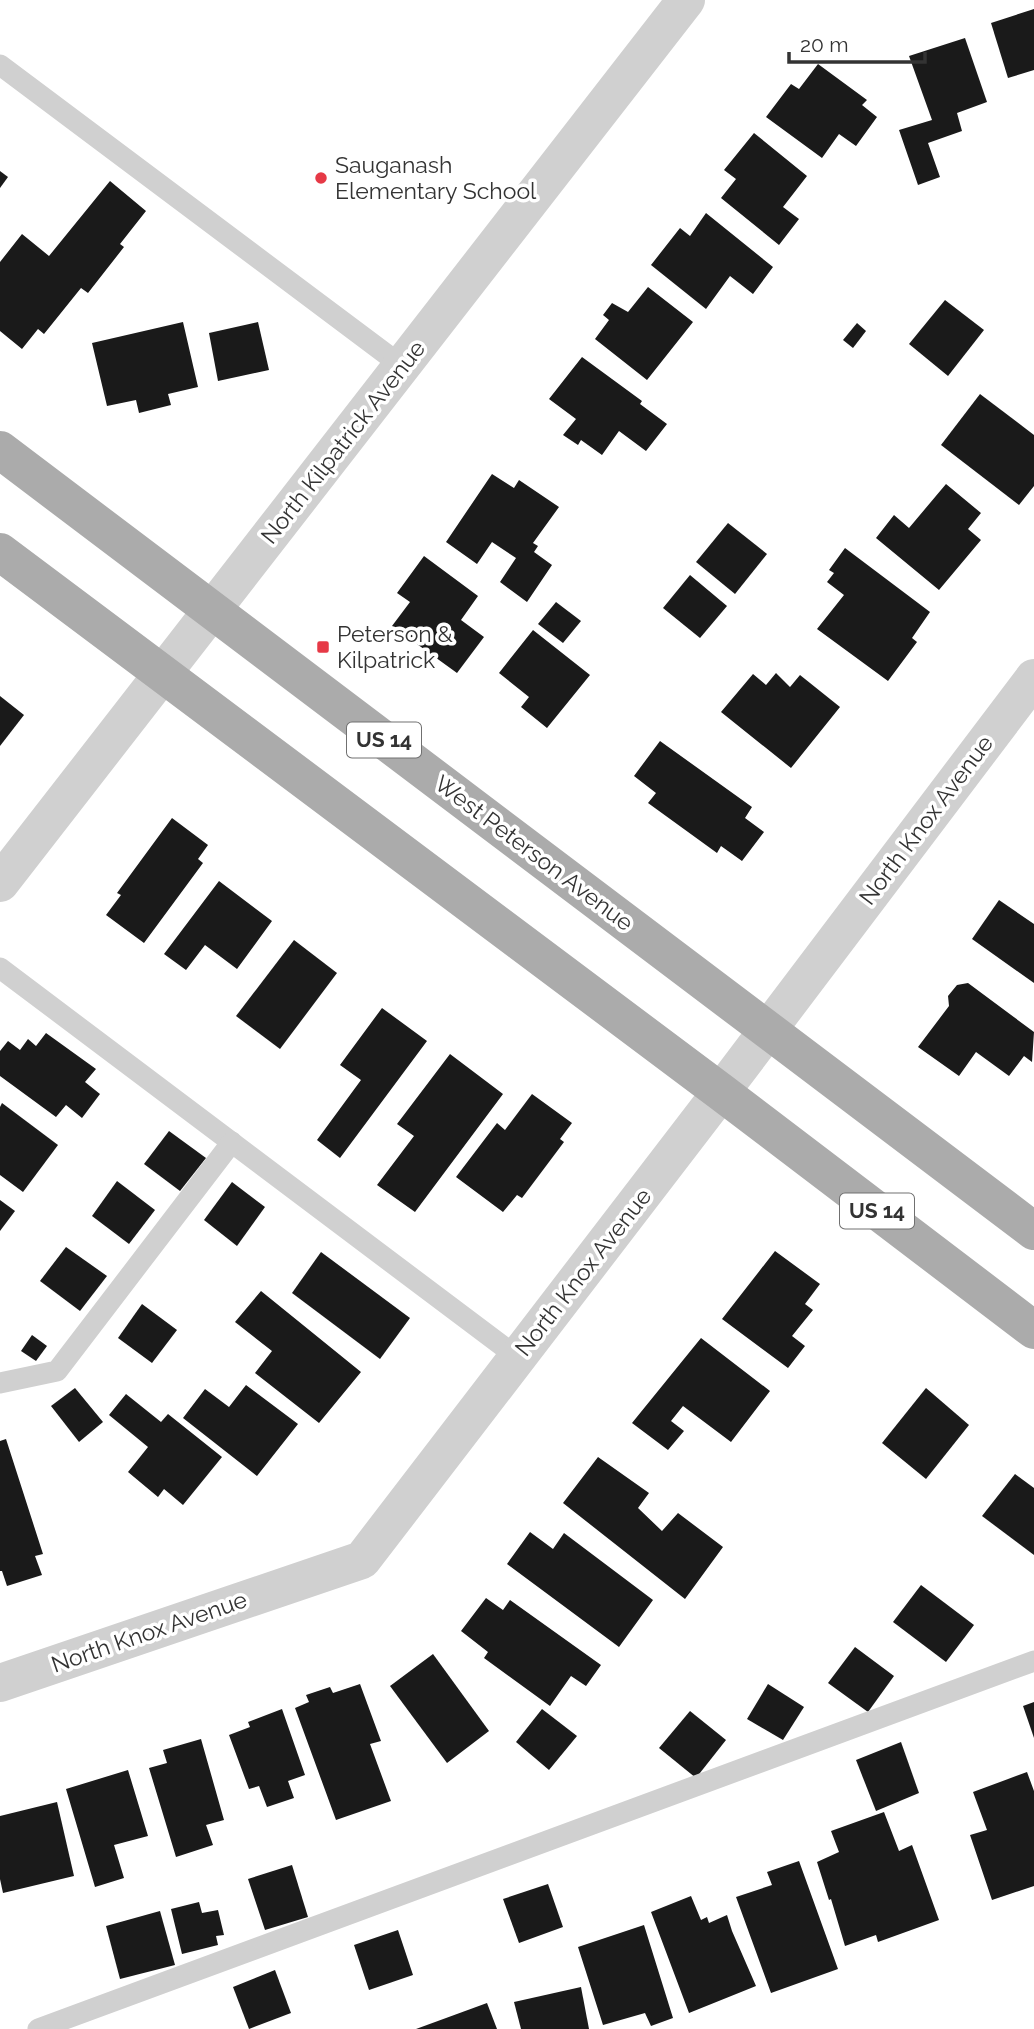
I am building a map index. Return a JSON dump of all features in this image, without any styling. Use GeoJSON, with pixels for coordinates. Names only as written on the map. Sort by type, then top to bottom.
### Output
{"type":"FeatureCollection","features":[{"type":"Feature","properties":{"kind":"main road","name":"West Peterson Avenue"},"geometry":{"type":"LineString","coordinates":[[0,450],[1034,1231]]}},
{"type":"Feature","properties":{"kind":"main road","name":"US 14"},"geometry":{"type":"LineString","coordinates":[[0,552],[1034,1330]]}},
{"type":"Feature","properties":{"kind":"street","name":"North Kilpatrick Avenue"},"geometry":{"type":"LineString","coordinates":[[0,883],[686,0]]}},
{"type":"Feature","properties":{"kind":"street","name":"North Knox Avenue"},"geometry":{"type":"LineString","coordinates":[[0,1683],[362,1560],[768,1031],[1034,678]]}},
{"type":"Feature","properties":{"kind":"lane"},"geometry":{"type":"LineString","coordinates":[[0,65],[402,366]]}},
{"type":"Feature","properties":{"kind":"lane"},"geometry":{"type":"LineString","coordinates":[[0,968],[517,1357]]}},
{"type":"Feature","properties":{"kind":"lane"},"geometry":{"type":"LineString","coordinates":[[0,1383],[57,1371],[232,1142]]}},
{"type":"Feature","properties":{"kind":"lane"},"geometry":{"type":"LineString","coordinates":[[38,2029],[1034,1661]]}},
{"type":"Feature","properties":{"kind":"building"},"geometry":{"type":"Polygon","coordinates":[[[1034,9],[1034,70],[1008,78],[991,23],[1034,9]]]}},
{"type":"Feature","properties":{"kind":"building"},"geometry":{"type":"Polygon","coordinates":[[[965,38],[987,102],[957,113],[962,131],[928,143],[940,177],[918,185],[899,130],[932,120],[909,56],[965,38]]]}},
{"type":"Feature","properties":{"kind":"building"},"geometry":{"type":"Polygon","coordinates":[[[818,64],[867,100],[862,105],[877,117],[856,146],[839,134],[822,158],[766,117],[791,84],[799,89],[818,64]]]}},
{"type":"Feature","properties":{"kind":"building"},"geometry":{"type":"Polygon","coordinates":[[[754,133],[807,176],[783,207],[799,219],[779,245],[721,198],[736,179],[724,170],[754,133]]]}},
{"type":"Feature","properties":{"kind":"building"},"geometry":{"type":"Polygon","coordinates":[[[0,171],[8,177],[0,188],[0,171]]]}},
{"type":"Feature","properties":{"kind":"building"},"geometry":{"type":"Polygon","coordinates":[[[110,181],[146,211],[120,244],[124,247],[88,293],[81,288],[44,334],[38,329],[22,349],[0,331],[0,262],[22,234],[49,256],[110,181]]]}},
{"type":"Feature","properties":{"kind":"building"},"geometry":{"type":"Polygon","coordinates":[[[706,213],[773,267],[753,294],[730,276],[706,309],[651,265],[680,228],[690,236],[706,213]]]}},
{"type":"Feature","properties":{"kind":"building"},"geometry":{"type":"Polygon","coordinates":[[[648,287],[693,322],[647,380],[595,339],[609,320],[603,315],[612,303],[628,312],[648,287]]]}},
{"type":"Feature","properties":{"kind":"building"},"geometry":{"type":"Polygon","coordinates":[[[945,300],[984,330],[948,376],[909,344],[945,300]]]}},
{"type":"Feature","properties":{"kind":"building"},"geometry":{"type":"Polygon","coordinates":[[[183,322],[198,387],[168,394],[171,405],[139,413],[136,400],[107,406],[92,343],[183,322]]]}},
{"type":"Feature","properties":{"kind":"building"},"geometry":{"type":"Polygon","coordinates":[[[258,322],[269,370],[218,381],[209,333],[258,322]]]}},
{"type":"Feature","properties":{"kind":"building"},"geometry":{"type":"Polygon","coordinates":[[[857,323],[866,331],[853,348],[843,340],[857,323]]]}},
{"type":"Feature","properties":{"kind":"building"},"geometry":{"type":"Polygon","coordinates":[[[582,357],[642,401],[640,404],[667,424],[646,451],[619,431],[602,455],[581,440],[578,445],[563,435],[576,419],[549,399],[582,357]]]}},
{"type":"Feature","properties":{"kind":"building"},"geometry":{"type":"Polygon","coordinates":[[[980,394],[1034,435],[1034,486],[1019,505],[941,445],[980,394]]]}},
{"type":"Feature","properties":{"kind":"building"},"geometry":{"type":"Polygon","coordinates":[[[492,474],[514,488],[519,480],[559,507],[533,543],[538,546],[534,552],[552,565],[527,602],[500,582],[516,558],[492,542],[477,564],[446,542],[492,474]]]}},
{"type":"Feature","properties":{"kind":"building"},"geometry":{"type":"Polygon","coordinates":[[[946,484],[981,513],[968,529],[981,540],[939,590],[876,538],[894,515],[909,528],[946,484]]]}},
{"type":"Feature","properties":{"kind":"building"},"geometry":{"type":"Polygon","coordinates":[[[728,523],[767,554],[735,594],[696,562],[728,523]]]}},
{"type":"Feature","properties":{"kind":"building"},"geometry":{"type":"Polygon","coordinates":[[[845,548],[930,612],[912,638],[917,642],[888,681],[817,629],[844,595],[827,582],[834,573],[829,570],[845,548]]]}},
{"type":"Feature","properties":{"kind":"building"},"geometry":{"type":"Polygon","coordinates":[[[424,556],[478,596],[461,620],[484,637],[457,673],[392,626],[410,602],[397,593],[424,556]]]}},
{"type":"Feature","properties":{"kind":"building"},"geometry":{"type":"Polygon","coordinates":[[[690,575],[727,606],[700,638],[663,608],[690,575]]]}},
{"type":"Feature","properties":{"kind":"building"},"geometry":{"type":"Polygon","coordinates":[[[556,602],[581,621],[563,643],[538,624],[556,602]]]}},
{"type":"Feature","properties":{"kind":"building"},"geometry":{"type":"Polygon","coordinates":[[[533,630],[590,675],[547,728],[521,707],[529,697],[499,673],[533,630]]]}},
{"type":"Feature","properties":{"kind":"building"},"geometry":{"type":"Polygon","coordinates":[[[776,673],[790,687],[800,675],[840,707],[791,768],[721,712],[753,674],[766,685],[776,673]]]}},
{"type":"Feature","properties":{"kind":"building"},"geometry":{"type":"Polygon","coordinates":[[[0,696],[24,715],[0,746],[0,696]]]}},
{"type":"Feature","properties":{"kind":"building"},"geometry":{"type":"Polygon","coordinates":[[[660,741],[752,807],[745,818],[764,832],[742,861],[721,846],[717,853],[648,803],[656,793],[634,776],[660,741]]]}},
{"type":"Feature","properties":{"kind":"building"},"geometry":{"type":"Polygon","coordinates":[[[172,818],[208,845],[198,859],[203,863],[144,943],[106,915],[121,895],[117,893],[172,818]]]}},
{"type":"Feature","properties":{"kind":"building"},"geometry":{"type":"Polygon","coordinates":[[[219,881],[272,921],[237,969],[205,945],[186,970],[164,954],[219,881]]]}},
{"type":"Feature","properties":{"kind":"building"},"geometry":{"type":"Polygon","coordinates":[[[999,900],[1034,924],[1034,983],[972,939],[999,900]]]}},
{"type":"Feature","properties":{"kind":"building"},"geometry":{"type":"Polygon","coordinates":[[[294,940],[337,973],[280,1049],[236,1016],[294,940]]]}},
{"type":"Feature","properties":{"kind":"building"},"geometry":{"type":"Polygon","coordinates":[[[968,983],[1034,1032],[1032,1062],[1024,1056],[1009,1076],[976,1052],[959,1076],[918,1047],[949,1006],[948,996],[957,985],[968,983]]]}},
{"type":"Feature","properties":{"kind":"building"},"geometry":{"type":"Polygon","coordinates":[[[382,1008],[427,1041],[340,1158],[317,1140],[361,1080],[340,1065],[382,1008]]]}},
{"type":"Feature","properties":{"kind":"building"},"geometry":{"type":"Polygon","coordinates":[[[46,1033],[96,1069],[85,1082],[100,1094],[82,1118],[66,1105],[56,1117],[0,1076],[0,1051],[8,1041],[20,1050],[28,1039],[36,1046],[46,1033]]]}},
{"type":"Feature","properties":{"kind":"building"},"geometry":{"type":"Polygon","coordinates":[[[450,1054],[503,1094],[415,1212],[377,1185],[414,1136],[397,1124],[450,1054]]]}},
{"type":"Feature","properties":{"kind":"building"},"geometry":{"type":"Polygon","coordinates":[[[532,1094],[572,1123],[560,1139],[564,1142],[522,1198],[517,1195],[503,1212],[456,1177],[497,1123],[505,1130],[532,1094]]]}},
{"type":"Feature","properties":{"kind":"building"},"geometry":{"type":"Polygon","coordinates":[[[2,1103],[58,1145],[23,1192],[0,1175],[2,1103]]]}},
{"type":"Feature","properties":{"kind":"building"},"geometry":{"type":"Polygon","coordinates":[[[169,1131],[206,1158],[180,1191],[144,1164],[169,1131]]]}},
{"type":"Feature","properties":{"kind":"building"},"geometry":{"type":"Polygon","coordinates":[[[117,1181],[155,1210],[129,1244],[92,1216],[117,1181]]]}},
{"type":"Feature","properties":{"kind":"building"},"geometry":{"type":"Polygon","coordinates":[[[232,1182],[265,1207],[237,1246],[204,1220],[232,1182]]]}},
{"type":"Feature","properties":{"kind":"building"},"geometry":{"type":"Polygon","coordinates":[[[0,1200],[15,1211],[0,1231],[0,1200]]]}},
{"type":"Feature","properties":{"kind":"building"},"geometry":{"type":"Polygon","coordinates":[[[66,1247],[107,1276],[80,1311],[40,1281],[66,1247]]]}},
{"type":"Feature","properties":{"kind":"building"},"geometry":{"type":"Polygon","coordinates":[[[775,1251],[820,1284],[805,1304],[813,1310],[792,1336],[805,1346],[788,1368],[722,1319],[775,1251]]]}},
{"type":"Feature","properties":{"kind":"building"},"geometry":{"type":"Polygon","coordinates":[[[321,1252],[410,1318],[380,1359],[292,1293],[321,1252]]]}},
{"type":"Feature","properties":{"kind":"building"},"geometry":{"type":"Polygon","coordinates":[[[261,1291],[361,1372],[319,1423],[255,1373],[272,1351],[235,1322],[261,1291]]]}},
{"type":"Feature","properties":{"kind":"building"},"geometry":{"type":"Polygon","coordinates":[[[142,1304],[177,1330],[152,1363],[118,1338],[142,1304]]]}},
{"type":"Feature","properties":{"kind":"building"},"geometry":{"type":"Polygon","coordinates":[[[32,1335],[47,1346],[36,1361],[21,1351],[32,1335]]]}},
{"type":"Feature","properties":{"kind":"building"},"geometry":{"type":"Polygon","coordinates":[[[701,1338],[770,1391],[731,1442],[683,1406],[671,1421],[684,1431],[668,1450],[632,1423],[701,1338]]]}},
{"type":"Feature","properties":{"kind":"building"},"geometry":{"type":"Polygon","coordinates":[[[246,1385],[298,1424],[257,1476],[183,1418],[205,1389],[229,1407],[246,1385]]]}},
{"type":"Feature","properties":{"kind":"building"},"geometry":{"type":"Polygon","coordinates":[[[75,1388],[103,1422],[79,1442],[51,1406],[75,1388]]]}},
{"type":"Feature","properties":{"kind":"building"},"geometry":{"type":"Polygon","coordinates":[[[926,1388],[969,1425],[926,1479],[882,1443],[926,1388]]]}},
{"type":"Feature","properties":{"kind":"building"},"geometry":{"type":"Polygon","coordinates":[[[126,1394],[161,1422],[168,1414],[222,1457],[183,1505],[164,1489],[158,1497],[128,1472],[148,1447],[109,1415],[126,1394]]]}},
{"type":"Feature","properties":{"kind":"building"},"geometry":{"type":"Polygon","coordinates":[[[6,1439],[43,1554],[35,1556],[42,1575],[7,1586],[0,1571],[0,1441],[6,1439]]]}},
{"type":"Feature","properties":{"kind":"building"},"geometry":{"type":"Polygon","coordinates":[[[598,1457],[649,1493],[638,1508],[662,1531],[678,1513],[723,1547],[685,1599],[563,1503],[598,1457]]]}},
{"type":"Feature","properties":{"kind":"building"},"geometry":{"type":"Polygon","coordinates":[[[1015,1474],[1034,1488],[1034,1555],[982,1516],[1015,1474]]]}},
{"type":"Feature","properties":{"kind":"building"},"geometry":{"type":"Polygon","coordinates":[[[530,1532],[553,1549],[564,1533],[653,1600],[619,1647],[507,1564],[530,1532]]]}},
{"type":"Feature","properties":{"kind":"building"},"geometry":{"type":"Polygon","coordinates":[[[921,1585],[974,1625],[946,1662],[893,1622],[921,1585]]]}},
{"type":"Feature","properties":{"kind":"building"},"geometry":{"type":"Polygon","coordinates":[[[486,1598],[503,1610],[510,1600],[601,1665],[586,1686],[571,1676],[550,1706],[484,1658],[488,1652],[461,1631],[486,1598]]]}},
{"type":"Feature","properties":{"kind":"building"},"geometry":{"type":"Polygon","coordinates":[[[855,1647],[894,1676],[868,1712],[828,1683],[855,1647]]]}},
{"type":"Feature","properties":{"kind":"building"},"geometry":{"type":"Polygon","coordinates":[[[433,1654],[489,1731],[447,1763],[390,1686],[433,1654]]]}},
{"type":"Feature","properties":{"kind":"building"},"geometry":{"type":"Polygon","coordinates":[[[360,1684],[381,1741],[370,1744],[391,1801],[336,1820],[295,1708],[309,1702],[306,1695],[330,1687],[333,1693],[360,1684]]]}},
{"type":"Feature","properties":{"kind":"building"},"geometry":{"type":"Polygon","coordinates":[[[768,1684],[804,1707],[783,1740],[747,1719],[768,1684]]]}},
{"type":"Feature","properties":{"kind":"building"},"geometry":{"type":"Polygon","coordinates":[[[1034,1702],[1034,1738],[1023,1706],[1034,1702]]]}},
{"type":"Feature","properties":{"kind":"building"},"geometry":{"type":"Polygon","coordinates":[[[282,1709],[305,1775],[288,1781],[294,1798],[267,1807],[259,1786],[249,1789],[229,1735],[250,1727],[248,1722],[282,1709]]]}},
{"type":"Feature","properties":{"kind":"building"},"geometry":{"type":"Polygon","coordinates":[[[542,1709],[577,1736],[549,1770],[516,1742],[542,1709]]]}},
{"type":"Feature","properties":{"kind":"building"},"geometry":{"type":"Polygon","coordinates":[[[690,1711],[726,1740],[696,1778],[659,1748],[690,1711]]]}},
{"type":"Feature","properties":{"kind":"building"},"geometry":{"type":"Polygon","coordinates":[[[201,1739],[224,1820],[206,1825],[213,1845],[176,1857],[149,1768],[167,1763],[163,1750],[201,1739]]]}},
{"type":"Feature","properties":{"kind":"building"},"geometry":{"type":"Polygon","coordinates":[[[901,1742],[919,1793],[876,1811],[856,1760],[901,1742]]]}},
{"type":"Feature","properties":{"kind":"building"},"geometry":{"type":"Polygon","coordinates":[[[128,1770],[148,1836],[114,1845],[124,1878],[95,1887],[66,1789],[128,1770]]]}},
{"type":"Feature","properties":{"kind":"building"},"geometry":{"type":"Polygon","coordinates":[[[1027,1772],[1034,1791],[1034,1886],[992,1900],[970,1835],[987,1830],[973,1792],[1027,1772]]]}},
{"type":"Feature","properties":{"kind":"building"},"geometry":{"type":"Polygon","coordinates":[[[57,1802],[74,1876],[3,1893],[0,1879],[0,1816],[57,1802]]]}},
{"type":"Feature","properties":{"kind":"building"},"geometry":{"type":"Polygon","coordinates":[[[884,1812],[899,1851],[912,1845],[939,1920],[878,1942],[876,1935],[845,1946],[817,1862],[839,1852],[831,1831],[884,1812]]]}},
{"type":"Feature","properties":{"kind":"building"},"geometry":{"type":"Polygon","coordinates":[[[799,1861],[838,1969],[771,1993],[736,1897],[772,1885],[767,1872],[799,1861]]]}},
{"type":"Feature","properties":{"kind":"building"},"geometry":{"type":"Polygon","coordinates":[[[292,1865],[308,1917],[265,1930],[248,1879],[292,1865]]]}},
{"type":"Feature","properties":{"kind":"building"},"geometry":{"type":"Polygon","coordinates":[[[548,1884],[563,1927],[519,1943],[503,1899],[548,1884]]]}},
{"type":"Feature","properties":{"kind":"building"},"geometry":{"type":"Polygon","coordinates":[[[691,1896],[701,1920],[707,1917],[709,1923],[727,1915],[756,1986],[689,2013],[651,1912],[691,1896]]]}},
{"type":"Feature","properties":{"kind":"building"},"geometry":{"type":"Polygon","coordinates":[[[199,1902],[202,1913],[218,1910],[224,1935],[216,1936],[218,1945],[182,1954],[171,1909],[199,1902]]]}},
{"type":"Feature","properties":{"kind":"building"},"geometry":{"type":"Polygon","coordinates":[[[160,1911],[175,1965],[120,1979],[106,1926],[160,1911]]]}},
{"type":"Feature","properties":{"kind":"building"},"geometry":{"type":"Polygon","coordinates":[[[644,1925],[673,2018],[651,2026],[645,2013],[603,2025],[578,1947],[644,1925]]]}},
{"type":"Feature","properties":{"kind":"building"},"geometry":{"type":"Polygon","coordinates":[[[398,1930],[413,1975],[369,1990],[354,1945],[398,1930]]]}},
{"type":"Feature","properties":{"kind":"building"},"geometry":{"type":"Polygon","coordinates":[[[275,1970],[291,2013],[249,2029],[233,1987],[275,1970]]]}},
{"type":"Feature","properties":{"kind":"building"},"geometry":{"type":"Polygon","coordinates":[[[581,1987],[589,2029],[521,2029],[514,2002],[581,1987]]]}},
{"type":"Feature","properties":{"kind":"building"},"geometry":{"type":"Polygon","coordinates":[[[487,2003],[497,2029],[416,2029],[487,2003]]]}},
{"type":"Feature","properties":{"kind":"place","name":"Sauganash Elementary School"},"geometry":{"type":"Point","coordinates":[321,178]}},
{"type":"Feature","properties":{"kind":"place","name":"Peterson & Kilpatrick"},"geometry":{"type":"Point","coordinates":[323,647]}}]}
